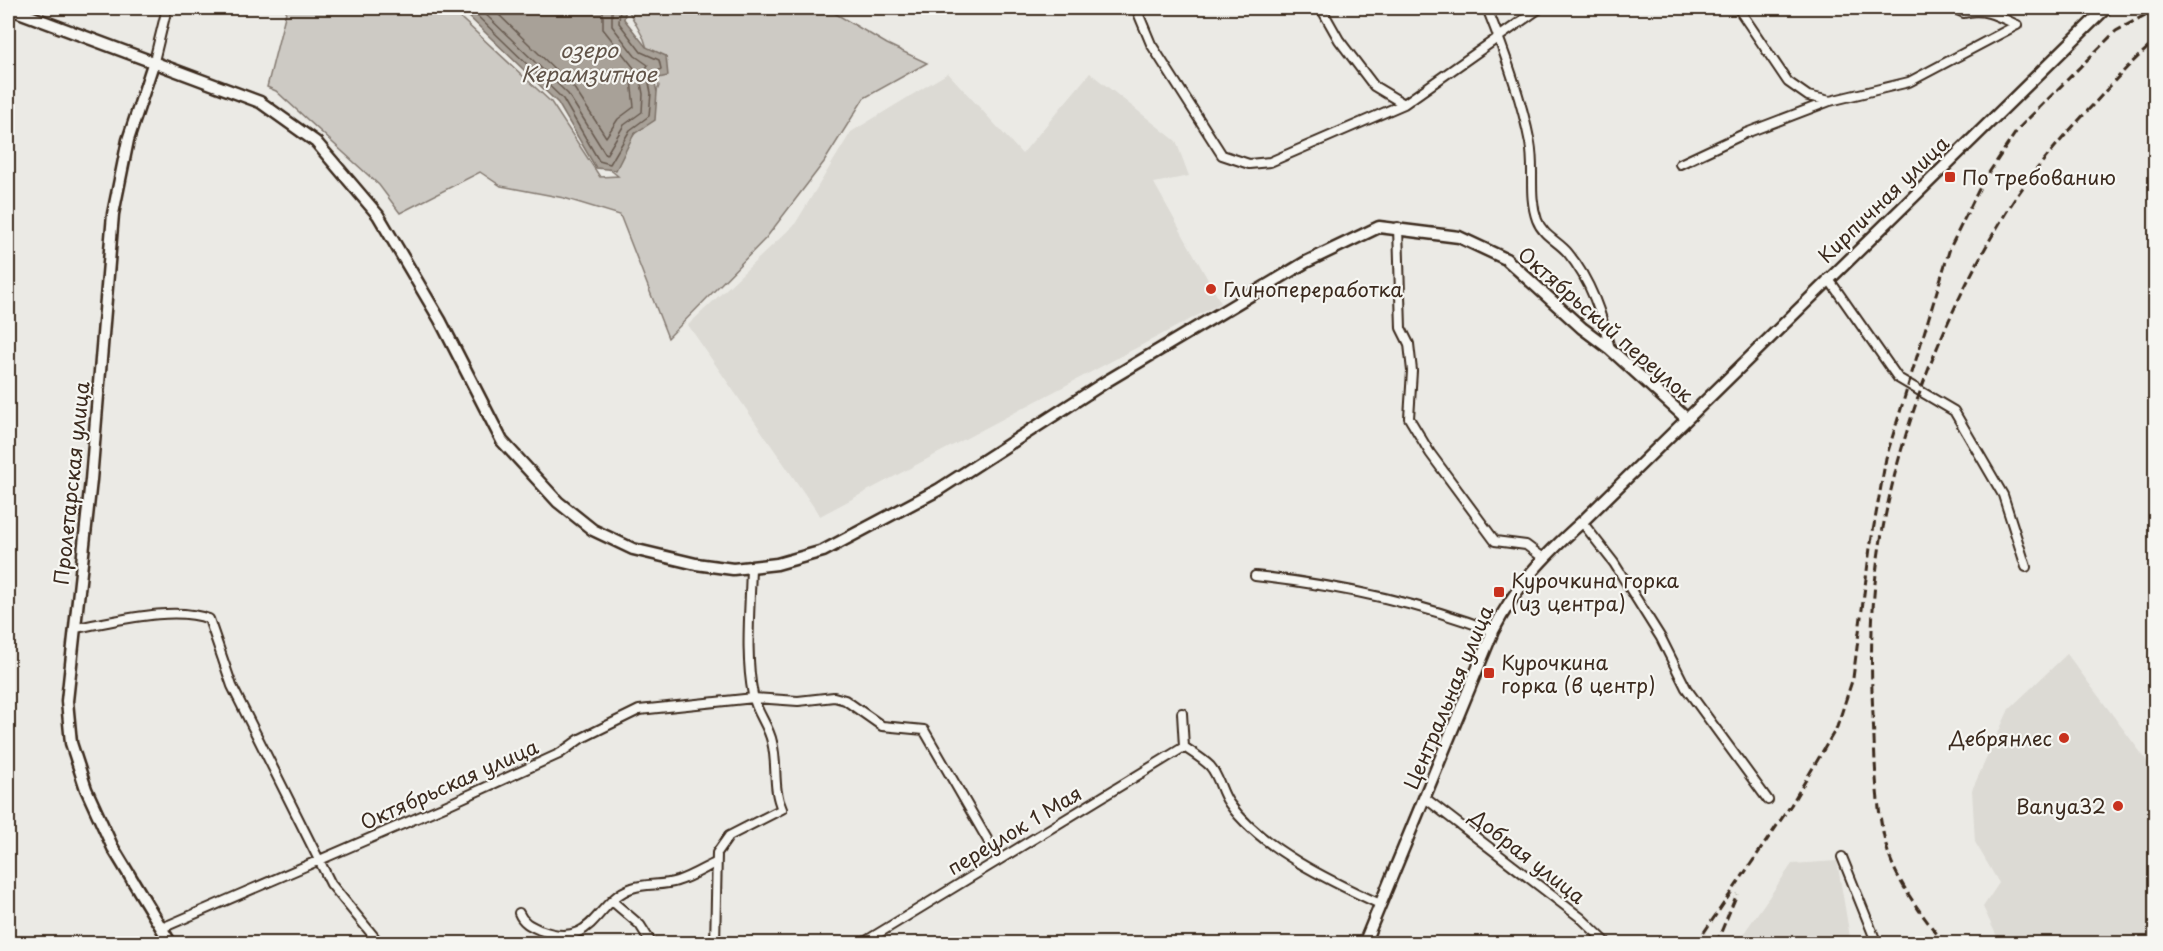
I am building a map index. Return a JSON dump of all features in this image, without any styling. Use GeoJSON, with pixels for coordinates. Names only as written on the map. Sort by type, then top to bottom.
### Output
{"type":"FeatureCollection","features":[{"type":"Feature","properties":{"kind":"street","name":"Октябрьский переулок"},"geometry":{"type":"LineString","coordinates":[[8,8],[260,102],[316,142],[378,215],[440,320],[502,441],[558,502],[593,530],[633,549],[696,564],[733,569],[777,564],[832,546],[938,490],[1107,381],[1306,262],[1379,226],[1460,237],[1506,259],[1686,418]]}},
{"type":"Feature","properties":{"kind":"street","name":"Пролетарская улица"},"geometry":{"type":"LineString","coordinates":[[167,8],[154,61],[128,140],[113,214],[92,480],[66,700],[71,742],[86,789],[113,848],[171,944]]}},
{"type":"Feature","properties":{"kind":"street"},"geometry":{"type":"LineString","coordinates":[[1136,8],[1151,44],[1222,155],[1229,160],[1249,164],[1270,162],[1404,104],[1540,8]]}},
{"type":"Feature","properties":{"kind":"street"},"geometry":{"type":"LineString","coordinates":[[1321,8],[1339,40],[1374,86],[1404,104]]}},
{"type":"Feature","properties":{"kind":"street"},"geometry":{"type":"LineString","coordinates":[[1487,8],[1499,38],[1530,144],[1533,208],[1537,220],[1542,231],[1567,252],[1583,275],[1603,320],[1610,349]]}},
{"type":"Feature","properties":{"kind":"street"},"geometry":{"type":"LineString","coordinates":[[1738,8],[1788,82],[1808,96],[1830,100]]}},
{"type":"Feature","properties":{"kind":"street"},"geometry":{"type":"LineString","coordinates":[[1680,164],[1746,133],[1830,100],[1909,82],[2017,25],[1993,13],[1975,10],[1964,13],[1953,8]]}},
{"type":"Feature","properties":{"kind":"street","name":"Кирпичная улица"},"geometry":{"type":"LineString","coordinates":[[1686,418],[2106,8]]}},
{"type":"Feature","properties":{"kind":"street"},"geometry":{"type":"LineString","coordinates":[[1398,227],[1401,328],[1409,344],[1413,371],[1409,418],[1431,453],[1495,541],[1526,545],[1542,557]]}},
{"type":"Feature","properties":{"kind":"street"},"geometry":{"type":"LineString","coordinates":[[1828,278],[1898,378],[1954,411],[2003,495],[2026,567]]}},
{"type":"Feature","properties":{"kind":"street","name":"Центральная улица"},"geometry":{"type":"LineString","coordinates":[[1364,944],[1493,631],[1512,594],[1542,557],[1582,522],[1686,418]]}},
{"type":"Feature","properties":{"kind":"street"},"geometry":{"type":"LineString","coordinates":[[1582,522],[1614,563],[1661,638],[1692,697],[1768,800]]}},
{"type":"Feature","properties":{"kind":"street"},"geometry":{"type":"LineString","coordinates":[[715,944],[715,863],[721,846],[740,829],[782,809],[775,794],[776,775],[772,740],[754,698],[750,675],[751,567]]}},
{"type":"Feature","properties":{"kind":"street"},"geometry":{"type":"LineString","coordinates":[[1255,576],[1304,581],[1389,598],[1493,631]]}},
{"type":"Feature","properties":{"kind":"street"},"geometry":{"type":"LineString","coordinates":[[75,628],[156,615],[197,615],[209,619],[232,686],[331,884],[380,944]]}},
{"type":"Feature","properties":{"kind":"street","name":"Октябрьская улица"},"geometry":{"type":"LineString","coordinates":[[162,927],[559,754],[580,739],[639,710],[754,698],[798,701],[834,697],[845,700],[882,726],[924,730],[998,858]]}},
{"type":"Feature","properties":{"kind":"street"},"geometry":{"type":"LineString","coordinates":[[1182,713],[1184,747],[1211,767],[1229,803],[1288,857],[1380,904]]}},
{"type":"Feature","properties":{"kind":"street","name":"переулок 1 Мая"},"geometry":{"type":"LineString","coordinates":[[861,944],[998,858],[1184,747]]}},
{"type":"Feature","properties":{"kind":"street","name":"Добрая улица"},"geometry":{"type":"LineString","coordinates":[[1425,798],[1581,918],[1608,944]]}},
{"type":"Feature","properties":{"kind":"street"},"geometry":{"type":"LineString","coordinates":[[1842,857],[1877,944]]}},
{"type":"Feature","properties":{"kind":"street"},"geometry":{"type":"LineString","coordinates":[[519,913],[528,925],[554,936],[574,934],[591,926],[612,901],[632,888],[678,881],[715,863]]}},
{"type":"Feature","properties":{"kind":"street"},"geometry":{"type":"LineString","coordinates":[[612,901],[640,926],[652,944]]}},
{"type":"Feature","properties":{"kind":"shaded area"},"geometry":{"type":"Polygon","coordinates":[[[287,8],[424,8],[432,11],[450,8],[551,102],[600,177],[618,176],[603,164],[638,130],[659,86],[644,39],[627,8],[826,8],[887,44],[927,63],[864,98],[824,162],[766,238],[668,338],[620,215],[564,198],[501,186],[480,172],[400,213],[379,185],[276,91],[267,87],[287,8]]]}},
{"type":"Feature","properties":{"kind":"shaded area"},"geometry":{"type":"Polygon","coordinates":[[[948,73],[1022,154],[1090,73],[1176,141],[1189,176],[1154,183],[1221,303],[820,516],[688,325],[795,224],[851,132],[948,73]]]}},
{"type":"Feature","properties":{"kind":"shaded area"},"geometry":{"type":"Polygon","coordinates":[[[2067,654],[2153,769],[2155,768],[2155,943],[2000,943],[1983,907],[1999,883],[1975,842],[1972,790],[2009,709],[2067,654]]]}},
{"type":"Feature","properties":{"kind":"shaded area"},"geometry":{"type":"Polygon","coordinates":[[[1837,861],[1851,943],[1737,943],[1792,864],[1837,861]]]}},
{"type":"Feature","properties":{"kind":"water","name":"озеро Керамзитное"},"geometry":{"type":"Polygon","coordinates":[[[460,8],[626,8],[624,19],[646,47],[666,56],[668,76],[654,79],[657,92],[655,120],[634,134],[616,170],[596,168],[558,103],[460,8]]]}},
{"type":"Feature","properties":{"kind":"railway"},"geometry":{"type":"LineString","coordinates":[[1696,944],[1791,805],[1837,727],[1853,678],[1870,548],[1886,458],[1950,248],[1982,183],[2018,129],[2116,31],[2156,9]]}},
{"type":"Feature","properties":{"kind":"railway"},"geometry":{"type":"LineString","coordinates":[[1945,944],[1919,910],[1895,871],[1886,845],[1880,813],[1875,764],[1872,627],[1875,582],[1889,497],[1913,413],[1944,331],[2004,216],[2034,172],[2057,145],[2123,72],[2156,41]]}},
{"type":"Feature","properties":{"kind":"railway"},"geometry":{"type":"LineString","coordinates":[[1716,944],[1737,894]]}},
{"type":"Feature","properties":{"kind":"place","name":"По требованию"},"geometry":{"type":"Point","coordinates":[1950,177]}},
{"type":"Feature","properties":{"kind":"place","name":"Глинопереработка"},"geometry":{"type":"Point","coordinates":[1211,289]}},
{"type":"Feature","properties":{"kind":"place","name":"Курочкина горка (из центра)"},"geometry":{"type":"Point","coordinates":[1499,592]}},
{"type":"Feature","properties":{"kind":"place","name":"Курочкина горка (в центр)"},"geometry":{"type":"Point","coordinates":[1489,673]}},
{"type":"Feature","properties":{"kind":"place","name":"Дебрянлес"},"geometry":{"type":"Point","coordinates":[2064,738]}},
{"type":"Feature","properties":{"kind":"place","name":"Banya32"},"geometry":{"type":"Point","coordinates":[2118,806]}}]}
